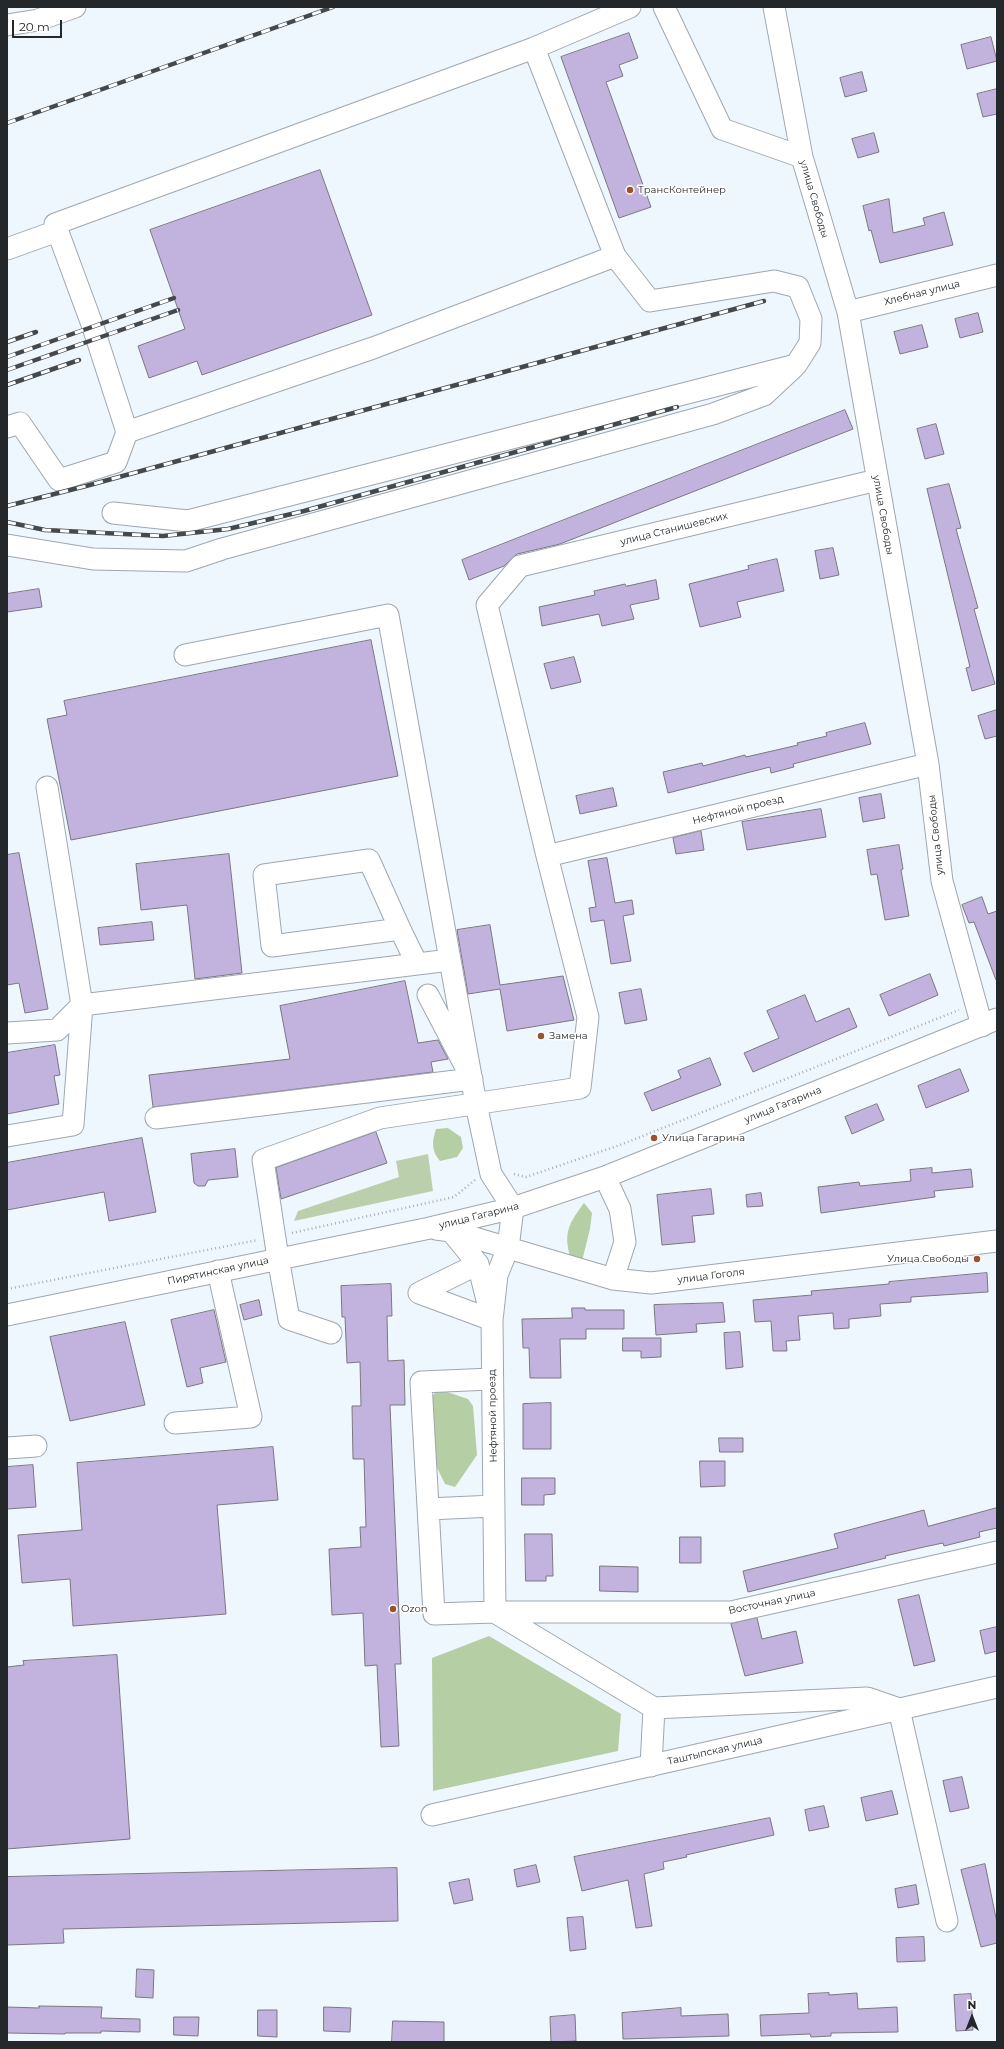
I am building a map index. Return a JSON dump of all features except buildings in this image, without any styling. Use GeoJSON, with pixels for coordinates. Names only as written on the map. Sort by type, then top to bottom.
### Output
{"type":"FeatureCollection","features":[{"type":"Feature","properties":{"kind":"street"},"geometry":{"type":"LineString","coordinates":[[7,25],[38,20],[75,7]]}},
{"type":"Feature","properties":{"kind":"street"},"geometry":{"type":"LineString","coordinates":[[7,427],[20,423],[59,480],[116,462],[127,432],[93,327],[55,224],[534,48],[630,7]]}},
{"type":"Feature","properties":{"kind":"street"},"geometry":{"type":"LineString","coordinates":[[664,7],[722,129],[802,157]]}},
{"type":"Feature","properties":{"kind":"street","name":"улица Свободы"},"geometry":{"type":"LineString","coordinates":[[774,7],[802,157],[848,312],[928,764],[942,881],[989,1023]]}},
{"type":"Feature","properties":{"kind":"street"},"geometry":{"type":"LineString","coordinates":[[7,545],[93,559],[186,560],[712,414],[764,395],[796,365],[810,343],[811,319],[798,287],[774,281],[650,301],[615,256],[534,48]]}},
{"type":"Feature","properties":{"kind":"street"},"geometry":{"type":"LineString","coordinates":[[7,249],[57,231]]}},
{"type":"Feature","properties":{"kind":"street"},"geometry":{"type":"LineString","coordinates":[[127,432],[373,348],[615,256]]}},
{"type":"Feature","properties":{"kind":"street","name":"Хлебная улица"},"geometry":{"type":"LineString","coordinates":[[848,312],[997,275]]}},
{"type":"Feature","properties":{"kind":"street"},"geometry":{"type":"LineString","coordinates":[[114,513],[188,522],[796,365]]}},
{"type":"Feature","properties":{"kind":"street","name":"улица Станишевских"},"geometry":{"type":"LineString","coordinates":[[547,856],[487,605],[520,566],[877,480]]}},
{"type":"Feature","properties":{"kind":"street"},"geometry":{"type":"LineString","coordinates":[[185,655],[388,615],[476,1104],[492,1174],[513,1208],[508,1248],[497,1275],[492,1320],[419,1293],[478,1264]]}},
{"type":"Feature","properties":{"kind":"street","name":"Нефтяной проезд"},"geometry":{"type":"LineString","coordinates":[[547,856],[928,764]]}},
{"type":"Feature","properties":{"kind":"street"},"geometry":{"type":"LineString","coordinates":[[7,1136],[73,1125],[82,1005],[47,787]]}},
{"type":"Feature","properties":{"kind":"street"},"geometry":{"type":"LineString","coordinates":[[331,1333],[289,1319],[274,1237],[263,1160],[380,1118],[580,1088],[588,1017],[547,856]]}},
{"type":"Feature","properties":{"kind":"street"},"geometry":{"type":"LineString","coordinates":[[400,929],[272,946],[264,875],[369,860],[417,964]]}},
{"type":"Feature","properties":{"kind":"street"},"geometry":{"type":"LineString","coordinates":[[7,1033],[57,1030],[82,1005],[450,960]]}},
{"type":"Feature","properties":{"kind":"street"},"geometry":{"type":"LineString","coordinates":[[428,995],[450,1041],[472,1079]]}},
{"type":"Feature","properties":{"kind":"street","name":"улица Гагарина"},"geometry":{"type":"LineString","coordinates":[[430,1228],[513,1208],[605,1177],[989,1023]]}},
{"type":"Feature","properties":{"kind":"street"},"geometry":{"type":"LineString","coordinates":[[156,1118],[472,1079]]}},
{"type":"Feature","properties":{"kind":"street"},"geometry":{"type":"LineString","coordinates":[[605,1177],[620,1209],[625,1242],[613,1279]]}},
{"type":"Feature","properties":{"kind":"street","name":"улица Гоголя"},"geometry":{"type":"LineString","coordinates":[[430,1228],[451,1231],[613,1279],[651,1283],[997,1241]]}},
{"type":"Feature","properties":{"kind":"street","name":"Пирятинская улица"},"geometry":{"type":"LineString","coordinates":[[7,1315],[278,1258],[430,1228]]}},
{"type":"Feature","properties":{"kind":"street","name":"Нефтяной проезд"},"geometry":{"type":"LineString","coordinates":[[451,1231],[478,1264],[492,1320],[495,1612]]}},
{"type":"Feature","properties":{"kind":"street"},"geometry":{"type":"LineString","coordinates":[[175,1423],[251,1417],[218,1271]]}},
{"type":"Feature","properties":{"kind":"street"},"geometry":{"type":"LineString","coordinates":[[492,1379],[421,1382],[428,1509],[494,1506]]}},
{"type":"Feature","properties":{"kind":"street"},"geometry":{"type":"LineString","coordinates":[[7,1448],[36,1446]]}},
{"type":"Feature","properties":{"kind":"street","name":"Восточная улица"},"geometry":{"type":"LineString","coordinates":[[428,1509],[434,1614],[495,1612],[731,1612],[997,1552]]}},
{"type":"Feature","properties":{"kind":"street"},"geometry":{"type":"LineString","coordinates":[[495,1612],[654,1708],[867,1698],[899,1709],[947,1921]]}},
{"type":"Feature","properties":{"kind":"street","name":"Таштыпская улица"},"geometry":{"type":"LineString","coordinates":[[432,1815],[997,1687]]}},
{"type":"Feature","properties":{"kind":"street"},"geometry":{"type":"LineString","coordinates":[[651,1766],[654,1708]]}},
{"type":"Feature","properties":{"kind":"path"},"geometry":{"type":"LineString","coordinates":[[7,1289],[274,1237],[454,1197],[476,1179],[503,1171],[526,1177],[620,1145],[959,1010]]}},
{"type":"Feature","properties":{"kind":"green space"},"geometry":{"type":"Polygon","coordinates":[[[448,1128],[461,1137],[463,1148],[457,1157],[440,1161],[433,1146],[436,1129],[448,1128]]]}},
{"type":"Feature","properties":{"kind":"green space"},"geometry":{"type":"Polygon","coordinates":[[[428,1154],[433,1191],[294,1221],[298,1211],[399,1177],[396,1161],[428,1154]]]}},
{"type":"Feature","properties":{"kind":"green space"},"geometry":{"type":"Polygon","coordinates":[[[584,1203],[592,1213],[590,1229],[582,1261],[570,1256],[567,1240],[569,1228],[584,1203]]]}},
{"type":"Feature","properties":{"kind":"green space"},"geometry":{"type":"Polygon","coordinates":[[[438,1389],[468,1399],[473,1406],[477,1455],[455,1487],[445,1484],[425,1443],[427,1403],[438,1389]]]}},
{"type":"Feature","properties":{"kind":"green space"},"geometry":{"type":"Polygon","coordinates":[[[489,1636],[621,1714],[618,1751],[433,1791],[432,1658],[489,1636]]]}},
{"type":"Feature","properties":{"kind":"railway"},"geometry":{"type":"LineString","coordinates":[[7,123],[333,7]]}},
{"type":"Feature","properties":{"kind":"railway"},"geometry":{"type":"LineString","coordinates":[[7,357],[174,298]]}},
{"type":"Feature","properties":{"kind":"railway"},"geometry":{"type":"LineString","coordinates":[[7,506],[86,486],[764,301]]}},
{"type":"Feature","properties":{"kind":"railway"},"geometry":{"type":"LineString","coordinates":[[7,370],[178,310]]}},
{"type":"Feature","properties":{"kind":"railway"},"geometry":{"type":"LineString","coordinates":[[7,342],[36,332]]}},
{"type":"Feature","properties":{"kind":"railway"},"geometry":{"type":"LineString","coordinates":[[7,385],[79,360]]}},
{"type":"Feature","properties":{"kind":"railway"},"geometry":{"type":"LineString","coordinates":[[7,522],[45,530],[163,536],[228,529],[304,511],[677,407]]}},
{"type":"Feature","properties":{"kind":"place","name":"ТрансКонтейнер"},"geometry":{"type":"Point","coordinates":[630,190]}},
{"type":"Feature","properties":{"kind":"place","name":"Замена"},"geometry":{"type":"Point","coordinates":[541,1036]}},
{"type":"Feature","properties":{"kind":"place","name":"Улица Гагарина"},"geometry":{"type":"Point","coordinates":[654,1138]}},
{"type":"Feature","properties":{"kind":"place","name":"Улица Свободы"},"geometry":{"type":"Point","coordinates":[977,1259]}},
{"type":"Feature","properties":{"kind":"place","name":"Ozon"},"geometry":{"type":"Point","coordinates":[393,1609]}}]}
